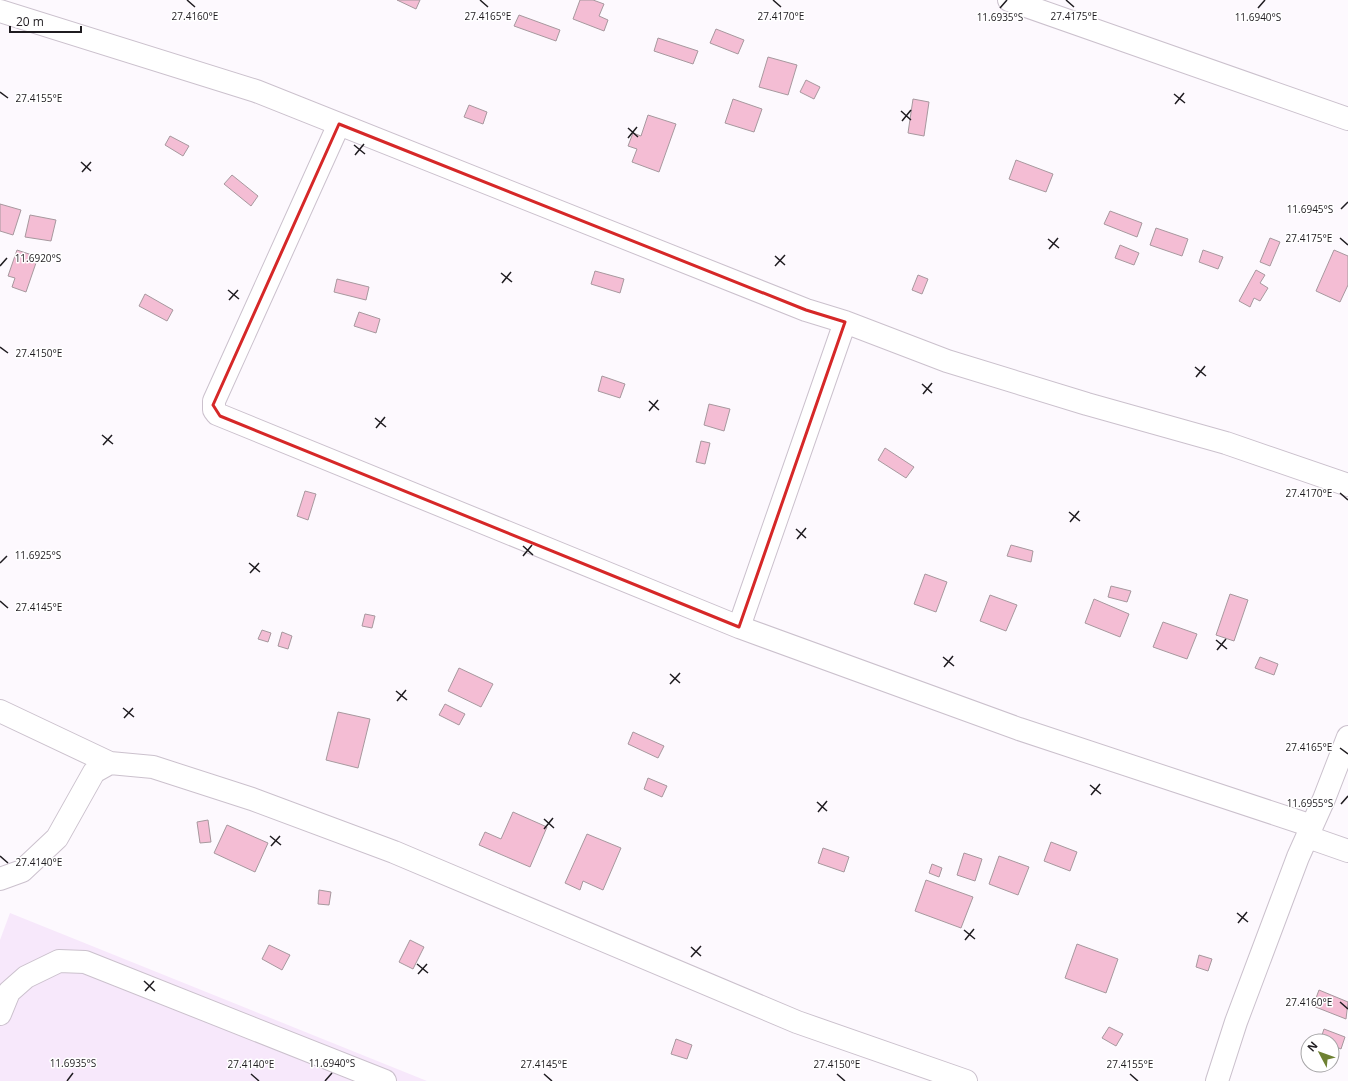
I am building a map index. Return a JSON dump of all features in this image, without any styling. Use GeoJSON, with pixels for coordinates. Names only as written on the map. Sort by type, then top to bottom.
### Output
{"type":"FeatureCollection","features":[{"type":"Feature","properties":{"kind":"street"},"geometry":{"type":"LineString","coordinates":[[1009,0],[1348,119]]}},
{"type":"Feature","properties":{"kind":"street"},"geometry":{"type":"LineString","coordinates":[[0,11],[256,91],[806,310],[845,322],[947,361],[1087,404],[1226,443],[1348,485]]}},
{"type":"Feature","properties":{"kind":"street"},"geometry":{"type":"LineString","coordinates":[[339,124],[214,401],[214,410],[217,414],[739,627],[1019,729],[1310,831],[1348,851]]}},
{"type":"Feature","properties":{"kind":"street"},"geometry":{"type":"LineString","coordinates":[[739,627],[845,322]]}},
{"type":"Feature","properties":{"kind":"street"},"geometry":{"type":"LineString","coordinates":[[0,711],[110,763],[153,767],[252,799],[394,852],[797,1022],[966,1081]]}},
{"type":"Feature","properties":{"kind":"street"},"geometry":{"type":"LineString","coordinates":[[1217,1081],[1236,1022],[1274,919],[1348,737]]}},
{"type":"Feature","properties":{"kind":"street"},"geometry":{"type":"LineString","coordinates":[[0,879],[22,871],[57,838],[94,772],[110,763]]}},
{"type":"Feature","properties":{"kind":"street"},"geometry":{"type":"LineString","coordinates":[[0,1014],[9,992],[26,977],[59,961],[85,962],[385,1081]]}},
{"type":"Feature","properties":{"kind":"highlighted area"},"geometry":{"type":"Polygon","coordinates":[[[339,124],[806,310],[845,322],[739,627],[220,416],[213,405],[339,124]]]}},
{"type":"Feature","properties":{"kind":"shaded area"},"geometry":{"type":"Polygon","coordinates":[[[10,913],[427,1081],[0,1081],[0,940],[10,913]]]}},
{"type":"Feature","properties":{"kind":"building"},"geometry":{"type":"Polygon","coordinates":[[[397,0],[420,0],[416,9],[397,0]]]}},
{"type":"Feature","properties":{"kind":"building"},"geometry":{"type":"Polygon","coordinates":[[[580,0],[593,0],[604,4],[599,16],[608,20],[604,31],[573,19],[580,0]]]}},
{"type":"Feature","properties":{"kind":"building"},"geometry":{"type":"Polygon","coordinates":[[[519,15],[560,30],[556,41],[514,26],[519,15]]]}},
{"type":"Feature","properties":{"kind":"building"},"geometry":{"type":"Polygon","coordinates":[[[716,29],[744,40],[738,54],[710,43],[716,29]]]}},
{"type":"Feature","properties":{"kind":"building"},"geometry":{"type":"Polygon","coordinates":[[[658,38],[698,51],[693,64],[654,51],[658,38]]]}},
{"type":"Feature","properties":{"kind":"building"},"geometry":{"type":"Polygon","coordinates":[[[768,57],[797,65],[788,95],[759,87],[768,57]]]}},
{"type":"Feature","properties":{"kind":"building"},"geometry":{"type":"Polygon","coordinates":[[[806,80],[820,87],[814,99],[800,92],[806,80]]]}},
{"type":"Feature","properties":{"kind":"building"},"geometry":{"type":"Polygon","coordinates":[[[733,99],[762,109],[754,132],[725,123],[733,99]]]}},
{"type":"Feature","properties":{"kind":"building"},"geometry":{"type":"Polygon","coordinates":[[[913,99],[929,102],[924,136],[908,133],[913,99]]]}},
{"type":"Feature","properties":{"kind":"building"},"geometry":{"type":"Polygon","coordinates":[[[469,105],[487,112],[483,124],[464,117],[469,105]]]}},
{"type":"Feature","properties":{"kind":"building"},"geometry":{"type":"Polygon","coordinates":[[[648,115],[676,124],[659,172],[632,162],[637,149],[628,146],[633,133],[641,136],[648,115]]]}},
{"type":"Feature","properties":{"kind":"building"},"geometry":{"type":"Polygon","coordinates":[[[170,136],[189,146],[183,156],[165,145],[170,136]]]}},
{"type":"Feature","properties":{"kind":"building"},"geometry":{"type":"Polygon","coordinates":[[[1016,160],[1053,174],[1046,192],[1009,179],[1016,160]]]}},
{"type":"Feature","properties":{"kind":"building"},"geometry":{"type":"Polygon","coordinates":[[[232,175],[258,196],[251,206],[224,184],[232,175]]]}},
{"type":"Feature","properties":{"kind":"building"},"geometry":{"type":"Polygon","coordinates":[[[0,204],[21,210],[13,235],[0,231],[0,204]]]}},
{"type":"Feature","properties":{"kind":"building"},"geometry":{"type":"Polygon","coordinates":[[[1110,211],[1142,223],[1137,237],[1104,224],[1110,211]]]}},
{"type":"Feature","properties":{"kind":"building"},"geometry":{"type":"Polygon","coordinates":[[[30,215],[56,220],[51,241],[25,237],[30,215]]]}},
{"type":"Feature","properties":{"kind":"building"},"geometry":{"type":"Polygon","coordinates":[[[1156,228],[1188,239],[1182,256],[1150,245],[1156,228]]]}},
{"type":"Feature","properties":{"kind":"building"},"geometry":{"type":"Polygon","coordinates":[[[1270,238],[1280,242],[1270,266],[1260,262],[1270,238]]]}},
{"type":"Feature","properties":{"kind":"building"},"geometry":{"type":"Polygon","coordinates":[[[1120,245],[1139,253],[1134,265],[1115,258],[1120,245]]]}},
{"type":"Feature","properties":{"kind":"building"},"geometry":{"type":"Polygon","coordinates":[[[17,250],[38,257],[26,292],[12,287],[15,278],[8,276],[17,250]]]}},
{"type":"Feature","properties":{"kind":"building"},"geometry":{"type":"Polygon","coordinates":[[[1203,250],[1223,257],[1218,269],[1199,262],[1203,250]]]}},
{"type":"Feature","properties":{"kind":"building"},"geometry":{"type":"Polygon","coordinates":[[[1334,250],[1348,256],[1348,285],[1340,302],[1316,291],[1334,250]]]}},
{"type":"Feature","properties":{"kind":"building"},"geometry":{"type":"Polygon","coordinates":[[[1256,270],[1265,275],[1260,283],[1268,288],[1260,301],[1254,298],[1250,307],[1239,301],[1256,270]]]}},
{"type":"Feature","properties":{"kind":"building"},"geometry":{"type":"Polygon","coordinates":[[[595,271],[624,279],[620,293],[591,284],[595,271]]]}},
{"type":"Feature","properties":{"kind":"building"},"geometry":{"type":"Polygon","coordinates":[[[918,275],[928,279],[922,294],[912,290],[918,275]]]}},
{"type":"Feature","properties":{"kind":"building"},"geometry":{"type":"Polygon","coordinates":[[[337,279],[369,287],[366,300],[334,292],[337,279]]]}},
{"type":"Feature","properties":{"kind":"building"},"geometry":{"type":"Polygon","coordinates":[[[145,294],[173,310],[167,321],[139,306],[145,294]]]}},
{"type":"Feature","properties":{"kind":"building"},"geometry":{"type":"Polygon","coordinates":[[[359,312],[380,319],[376,333],[354,326],[359,312]]]}},
{"type":"Feature","properties":{"kind":"building"},"geometry":{"type":"Polygon","coordinates":[[[602,376],[625,384],[620,398],[598,391],[602,376]]]}},
{"type":"Feature","properties":{"kind":"building"},"geometry":{"type":"Polygon","coordinates":[[[709,404],[730,409],[724,431],[704,425],[709,404]]]}},
{"type":"Feature","properties":{"kind":"building"},"geometry":{"type":"Polygon","coordinates":[[[701,441],[710,443],[705,464],[696,462],[701,441]]]}},
{"type":"Feature","properties":{"kind":"building"},"geometry":{"type":"Polygon","coordinates":[[[885,448],[914,467],[906,478],[878,460],[885,448]]]}},
{"type":"Feature","properties":{"kind":"building"},"geometry":{"type":"Polygon","coordinates":[[[305,491],[316,494],[308,520],[297,516],[305,491]]]}},
{"type":"Feature","properties":{"kind":"building"},"geometry":{"type":"Polygon","coordinates":[[[1011,545],[1033,551],[1031,562],[1007,556],[1011,545]]]}},
{"type":"Feature","properties":{"kind":"building"},"geometry":{"type":"Polygon","coordinates":[[[925,574],[947,582],[936,612],[914,604],[925,574]]]}},
{"type":"Feature","properties":{"kind":"building"},"geometry":{"type":"Polygon","coordinates":[[[1111,586],[1131,591],[1127,602],[1108,597],[1111,586]]]}},
{"type":"Feature","properties":{"kind":"building"},"geometry":{"type":"Polygon","coordinates":[[[1230,594],[1248,600],[1234,641],[1216,635],[1230,594]]]}},
{"type":"Feature","properties":{"kind":"building"},"geometry":{"type":"Polygon","coordinates":[[[990,595],[1017,605],[1006,631],[980,621],[990,595]]]}},
{"type":"Feature","properties":{"kind":"building"},"geometry":{"type":"Polygon","coordinates":[[[1094,599],[1129,614],[1120,637],[1085,623],[1094,599]]]}},
{"type":"Feature","properties":{"kind":"building"},"geometry":{"type":"Polygon","coordinates":[[[365,614],[375,616],[372,628],[362,626],[365,614]]]}},
{"type":"Feature","properties":{"kind":"building"},"geometry":{"type":"Polygon","coordinates":[[[1163,622],[1197,634],[1187,659],[1153,647],[1163,622]]]}},
{"type":"Feature","properties":{"kind":"building"},"geometry":{"type":"Polygon","coordinates":[[[262,630],[271,633],[268,642],[258,639],[262,630]]]}},
{"type":"Feature","properties":{"kind":"building"},"geometry":{"type":"Polygon","coordinates":[[[282,632],[292,636],[288,649],[278,646],[282,632]]]}},
{"type":"Feature","properties":{"kind":"building"},"geometry":{"type":"Polygon","coordinates":[[[1260,657],[1278,664],[1274,675],[1255,668],[1260,657]]]}},
{"type":"Feature","properties":{"kind":"building"},"geometry":{"type":"Polygon","coordinates":[[[459,668],[493,684],[481,707],[448,691],[459,668]]]}},
{"type":"Feature","properties":{"kind":"building"},"geometry":{"type":"Polygon","coordinates":[[[445,704],[465,714],[459,725],[439,715],[445,704]]]}},
{"type":"Feature","properties":{"kind":"building"},"geometry":{"type":"Polygon","coordinates":[[[338,712],[370,719],[358,768],[326,760],[338,712]]]}},
{"type":"Feature","properties":{"kind":"building"},"geometry":{"type":"Polygon","coordinates":[[[633,732],[664,746],[658,758],[628,744],[633,732]]]}},
{"type":"Feature","properties":{"kind":"building"},"geometry":{"type":"Polygon","coordinates":[[[648,778],[667,786],[662,797],[644,789],[648,778]]]}},
{"type":"Feature","properties":{"kind":"building"},"geometry":{"type":"Polygon","coordinates":[[[513,812],[547,827],[530,867],[479,845],[485,832],[501,839],[513,812]]]}},
{"type":"Feature","properties":{"kind":"building"},"geometry":{"type":"Polygon","coordinates":[[[208,820],[211,842],[200,843],[197,822],[208,820]]]}},
{"type":"Feature","properties":{"kind":"building"},"geometry":{"type":"Polygon","coordinates":[[[227,825],[268,843],[255,872],[214,853],[227,825]]]}},
{"type":"Feature","properties":{"kind":"building"},"geometry":{"type":"Polygon","coordinates":[[[587,834],[621,848],[603,890],[583,881],[580,890],[565,883],[587,834]]]}},
{"type":"Feature","properties":{"kind":"building"},"geometry":{"type":"Polygon","coordinates":[[[1051,842],[1077,852],[1070,871],[1044,861],[1051,842]]]}},
{"type":"Feature","properties":{"kind":"building"},"geometry":{"type":"Polygon","coordinates":[[[823,848],[849,857],[844,872],[818,863],[823,848]]]}},
{"type":"Feature","properties":{"kind":"building"},"geometry":{"type":"Polygon","coordinates":[[[964,853],[982,859],[975,881],[957,875],[964,853]]]}},
{"type":"Feature","properties":{"kind":"building"},"geometry":{"type":"Polygon","coordinates":[[[999,856],[1029,867],[1018,895],[989,884],[999,856]]]}},
{"type":"Feature","properties":{"kind":"building"},"geometry":{"type":"Polygon","coordinates":[[[932,864],[942,868],[939,877],[929,873],[932,864]]]}},
{"type":"Feature","properties":{"kind":"building"},"geometry":{"type":"Polygon","coordinates":[[[926,880],[973,897],[961,928],[915,911],[926,880]]]}},
{"type":"Feature","properties":{"kind":"building"},"geometry":{"type":"Polygon","coordinates":[[[319,890],[331,892],[329,905],[318,904],[319,890]]]}},
{"type":"Feature","properties":{"kind":"building"},"geometry":{"type":"Polygon","coordinates":[[[410,940],[424,947],[413,969],[399,962],[410,940]]]}},
{"type":"Feature","properties":{"kind":"building"},"geometry":{"type":"Polygon","coordinates":[[[1077,944],[1118,959],[1106,993],[1065,978],[1077,944]]]}},
{"type":"Feature","properties":{"kind":"building"},"geometry":{"type":"Polygon","coordinates":[[[269,945],[290,955],[282,970],[262,959],[269,945]]]}},
{"type":"Feature","properties":{"kind":"building"},"geometry":{"type":"Polygon","coordinates":[[[1199,955],[1212,959],[1208,971],[1196,967],[1199,955]]]}},
{"type":"Feature","properties":{"kind":"building"},"geometry":{"type":"Polygon","coordinates":[[[1319,990],[1348,1002],[1346,1019],[1313,1006],[1319,990]]]}},
{"type":"Feature","properties":{"kind":"building"},"geometry":{"type":"Polygon","coordinates":[[[1109,1027],[1123,1034],[1116,1046],[1102,1038],[1109,1027]]]}},
{"type":"Feature","properties":{"kind":"building"},"geometry":{"type":"Polygon","coordinates":[[[1324,1029],[1334,1033],[1323,1033],[1324,1029]]]}},
{"type":"Feature","properties":{"kind":"building"},"geometry":{"type":"Polygon","coordinates":[[[1340,1035],[1345,1037],[1340,1049],[1340,1035]]]}},
{"type":"Feature","properties":{"kind":"building"},"geometry":{"type":"Polygon","coordinates":[[[676,1039],[692,1045],[687,1059],[671,1054],[676,1039]]]}}]}
